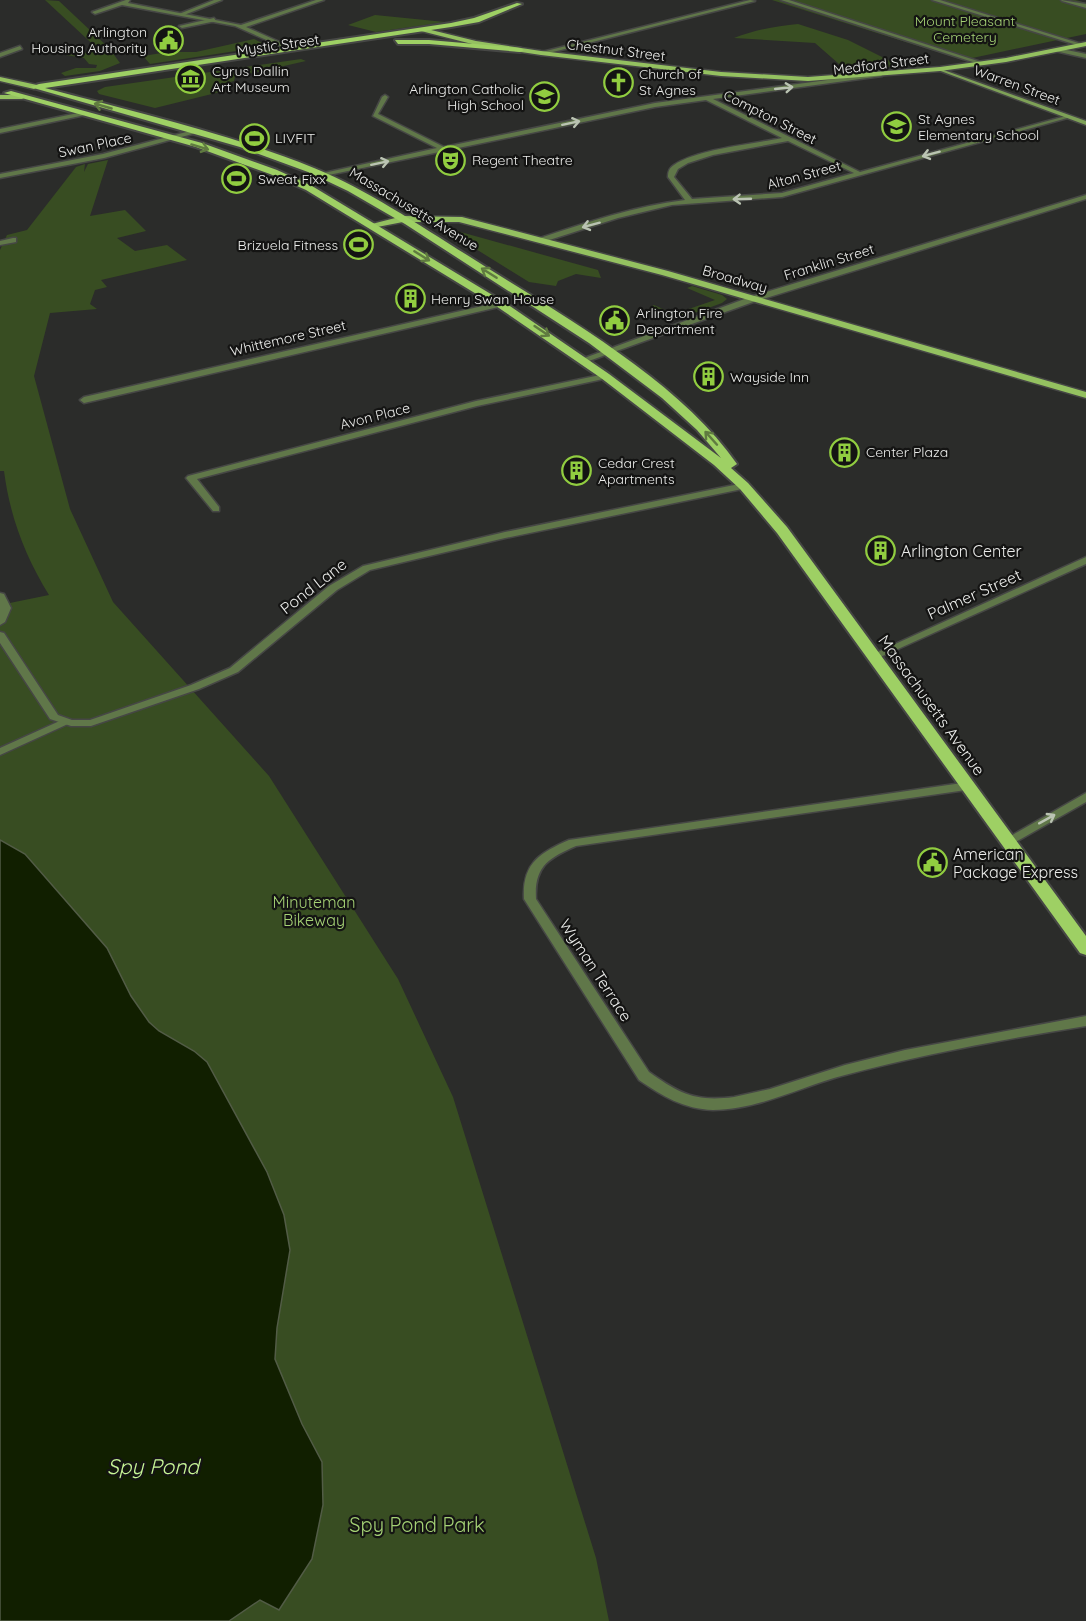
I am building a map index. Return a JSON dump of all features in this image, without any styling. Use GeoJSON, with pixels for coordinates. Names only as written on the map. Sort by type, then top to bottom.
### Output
{"type":"FeatureCollection","features":[{"type":"Feature","properties":{"kind":"highway","name":"Mystic Street"},"geometry":{"type":"LineString","coordinates":[[2,94],[34,87],[468,22],[528,0]]}},
{"type":"Feature","properties":{"kind":"highway","name":"Mystic Street"},"geometry":{"type":"LineString","coordinates":[[22,97],[473,28],[498,17],[519,4]]}},
{"type":"Feature","properties":{"kind":"highway"},"geometry":{"type":"LineString","coordinates":[[498,17],[482,32],[488,40],[520,50]]}},
{"type":"Feature","properties":{"kind":"highway"},"geometry":{"type":"LineString","coordinates":[[385,43],[429,42],[520,50]]}},
{"type":"Feature","properties":{"kind":"highway"},"geometry":{"type":"LineString","coordinates":[[289,48],[306,54]]}},
{"type":"Feature","properties":{"kind":"highway","name":"Massachusetts Avenue"},"geometry":{"type":"LineString","coordinates":[[34,87],[194,132],[322,175],[403,219],[565,321],[608,351],[677,405],[708,435],[728,459],[744,486]]}},
{"type":"Feature","properties":{"kind":"highway","name":"Massachusetts Avenue"},"geometry":{"type":"LineString","coordinates":[[2,94],[22,97],[173,139],[259,166],[295,180],[500,304],[583,360],[690,439],[744,486],[782,530],[1086,950]]}},
{"type":"Feature","properties":{"kind":"main road","name":"Chestnut Street"},"geometry":{"type":"LineString","coordinates":[[423,30],[541,53],[767,78],[808,79],[880,75]]}},
{"type":"Feature","properties":{"kind":"main road","name":"Medford Street"},"geometry":{"type":"LineString","coordinates":[[880,75],[981,63],[1084,44]]}},
{"type":"Feature","properties":{"kind":"main road","name":"Warren Street"},"geometry":{"type":"LineString","coordinates":[[940,69],[1086,123]]}},
{"type":"Feature","properties":{"kind":"main road","name":"Massachusetts Avenue"},"geometry":{"type":"LineString","coordinates":[[0,79],[34,87]]}},
{"type":"Feature","properties":{"kind":"main road","name":"Broadway"},"geometry":{"type":"LineString","coordinates":[[372,225],[403,219],[451,217],[543,240],[1086,394]]}},
{"type":"Feature","properties":{"kind":"street"},"geometry":{"type":"LineString","coordinates":[[95,12],[131,0]]}},
{"type":"Feature","properties":{"kind":"street"},"geometry":{"type":"LineString","coordinates":[[182,14],[219,0]]}},
{"type":"Feature","properties":{"kind":"street"},"geometry":{"type":"LineString","coordinates":[[242,27],[321,0]]}},
{"type":"Feature","properties":{"kind":"street"},"geometry":{"type":"LineString","coordinates":[[541,53],[751,0]]}},
{"type":"Feature","properties":{"kind":"street"},"geometry":{"type":"LineString","coordinates":[[784,0],[981,63]]}},
{"type":"Feature","properties":{"kind":"street"},"geometry":{"type":"LineString","coordinates":[[935,0],[1084,44]]}},
{"type":"Feature","properties":{"kind":"street"},"geometry":{"type":"LineString","coordinates":[[1064,0],[1086,6]]}},
{"type":"Feature","properties":{"kind":"street"},"geometry":{"type":"LineString","coordinates":[[123,3],[242,27],[289,48]]}},
{"type":"Feature","properties":{"kind":"street"},"geometry":{"type":"LineString","coordinates":[[182,26],[214,20]]}},
{"type":"Feature","properties":{"kind":"street"},"geometry":{"type":"LineString","coordinates":[[0,55],[20,48]]}},
{"type":"Feature","properties":{"kind":"street"},"geometry":{"type":"LineString","coordinates":[[1057,50],[1086,56]]}},
{"type":"Feature","properties":{"kind":"street","name":"Medford Street"},"geometry":{"type":"LineString","coordinates":[[295,180],[655,105],[880,75]]}},
{"type":"Feature","properties":{"kind":"street","name":"Medford Street"},"geometry":{"type":"LineString","coordinates":[[748,91],[759,86],[767,78]]}},
{"type":"Feature","properties":{"kind":"street"},"geometry":{"type":"LineString","coordinates":[[386,97],[375,115],[445,150]]}},
{"type":"Feature","properties":{"kind":"street","name":"Compton Street"},"geometry":{"type":"LineString","coordinates":[[704,97],[858,173]]}},
{"type":"Feature","properties":{"kind":"street"},"geometry":{"type":"LineString","coordinates":[[0,130],[84,114]]}},
{"type":"Feature","properties":{"kind":"street"},"geometry":{"type":"LineString","coordinates":[[44,120],[73,117]]}},
{"type":"Feature","properties":{"kind":"street","name":"Alton Street"},"geometry":{"type":"LineString","coordinates":[[543,240],[598,223],[690,201],[764,198],[1068,117]]}},
{"type":"Feature","properties":{"kind":"street"},"geometry":{"type":"LineString","coordinates":[[0,130],[23,124]]}},
{"type":"Feature","properties":{"kind":"street","name":"Swan Place"},"geometry":{"type":"LineString","coordinates":[[0,176],[104,156],[194,132]]}},
{"type":"Feature","properties":{"kind":"street"},"geometry":{"type":"LineString","coordinates":[[690,201],[671,177],[671,171],[677,166],[700,158],[787,139]]}},
{"type":"Feature","properties":{"kind":"street","name":"Franklin Street"},"geometry":{"type":"LineString","coordinates":[[583,360],[753,299],[1086,197]]}},
{"type":"Feature","properties":{"kind":"street"},"geometry":{"type":"LineString","coordinates":[[0,243],[13,240]]}},
{"type":"Feature","properties":{"kind":"street","name":"Whittemore Street"},"geometry":{"type":"LineString","coordinates":[[84,400],[500,304]]}},
{"type":"Feature","properties":{"kind":"street","name":"Avon Place"},"geometry":{"type":"LineString","coordinates":[[216,509],[191,478],[476,404],[605,376]]}},
{"type":"Feature","properties":{"kind":"street","name":"Pond Lane"},"geometry":{"type":"LineString","coordinates":[[64,722],[84,724],[97,721],[227,674],[248,660],[340,583],[367,568],[505,535],[744,486]]}},
{"type":"Feature","properties":{"kind":"street","name":"Palmer Street"},"geometry":{"type":"LineString","coordinates":[[874,656],[1086,560]]}},
{"type":"Feature","properties":{"kind":"street"},"geometry":{"type":"LineString","coordinates":[[0,596],[6,608],[0,622]]}},
{"type":"Feature","properties":{"kind":"street"},"geometry":{"type":"LineString","coordinates":[[0,635],[50,714],[64,722]]}},
{"type":"Feature","properties":{"kind":"street"},"geometry":{"type":"LineString","coordinates":[[0,752],[64,722]]}},
{"type":"Feature","properties":{"kind":"street","name":"Wyman Terrace"},"geometry":{"type":"LineString","coordinates":[[969,786],[573,843],[552,852],[535,866],[528,882],[530,899],[644,1076],[670,1095],[700,1104],[733,1103],[901,1056],[969,1041],[1086,1021]]}},
{"type":"Feature","properties":{"kind":"street"},"geometry":{"type":"LineString","coordinates":[[1008,841],[1086,798]]}},
{"type":"Feature","properties":{"kind":"green space"},"geometry":{"type":"Polygon","coordinates":[[[45,0],[59,1],[109,48],[120,63],[100,71],[65,76],[61,73],[76,68],[96,68],[97,65],[89,64],[84,58],[66,55],[100,51],[45,0]]]}},
{"type":"Feature","properties":{"kind":"green space","name":"Mount Pleasant Cemetery"},"geometry":{"type":"Polygon","coordinates":[[[772,0],[1076,0],[1086,3],[1086,34],[963,60],[772,0]]]}},
{"type":"Feature","properties":{"kind":"green space"},"geometry":{"type":"Polygon","coordinates":[[[375,15],[445,22],[376,32],[348,25],[375,15]]]}},
{"type":"Feature","properties":{"kind":"green space"},"geometry":{"type":"Polygon","coordinates":[[[798,24],[848,40],[900,66],[847,71],[815,43],[734,38],[765,29],[798,24]]]}},
{"type":"Feature","properties":{"kind":"green space"},"geometry":{"type":"Polygon","coordinates":[[[254,39],[262,43],[262,47],[150,64],[143,56],[168,52],[196,52],[254,39]]]}},
{"type":"Feature","properties":{"kind":"green space"},"geometry":{"type":"Polygon","coordinates":[[[301,59],[306,61],[235,77],[234,81],[220,85],[220,92],[155,108],[99,94],[97,91],[105,87],[301,59]]]}},
{"type":"Feature","properties":{"kind":"green space","name":"Spy Pond Park"},"geometry":{"type":"Polygon","coordinates":[[[108,160],[90,216],[125,210],[146,231],[117,238],[135,251],[167,245],[187,260],[101,280],[107,287],[95,290],[90,304],[97,309],[50,313],[34,376],[70,509],[113,602],[269,776],[398,979],[453,1097],[596,1558],[609,1621],[229,1621],[260,1600],[278,1610],[312,1559],[323,1505],[322,1461],[302,1424],[275,1359],[284,1215],[267,1172],[207,1062],[149,1022],[131,996],[107,948],[25,854],[0,840],[0,605],[49,595],[20,536],[10,504],[4,471],[0,471],[0,250],[7,235],[27,230],[76,167],[85,164],[84,172],[88,164],[108,160]]]}},
{"type":"Feature","properties":{"kind":"green space"},"geometry":{"type":"Polygon","coordinates":[[[457,231],[598,270],[601,278],[576,274],[558,281],[556,286],[529,282],[450,233],[457,231]]]}},
{"type":"Feature","properties":{"kind":"green space"},"geometry":{"type":"Polygon","coordinates":[[[692,286],[722,295],[727,299],[722,303],[678,319],[650,307],[654,305],[674,314],[715,300],[687,288],[692,286]]]}},
{"type":"Feature","properties":{"kind":"water","name":"Spy Pond"},"geometry":{"type":"Polygon","coordinates":[[[0,840],[25,854],[107,948],[131,996],[149,1022],[207,1062],[267,1172],[284,1215],[290,1250],[277,1328],[275,1359],[302,1424],[322,1462],[323,1505],[312,1559],[279,1610],[260,1600],[229,1621],[0,1621],[0,840]]]}},
{"type":"Feature","properties":{"kind":"place","name":"Arlington Housing Authority"},"geometry":{"type":"Point","coordinates":[168,40]}},
{"type":"Feature","properties":{"kind":"place","name":"Cyrus Dallin Art Museum"},"geometry":{"type":"Point","coordinates":[191,79]}},
{"type":"Feature","properties":{"kind":"place","name":"Church of St Agnes"},"geometry":{"type":"Point","coordinates":[618,82]}},
{"type":"Feature","properties":{"kind":"place","name":"Arlington Catholic High School"},"geometry":{"type":"Point","coordinates":[545,97]}},
{"type":"Feature","properties":{"kind":"place","name":"St Agnes Elementary School"},"geometry":{"type":"Point","coordinates":[897,127]}},
{"type":"Feature","properties":{"kind":"place","name":"LIVFIT"},"geometry":{"type":"Point","coordinates":[254,138]}},
{"type":"Feature","properties":{"kind":"place","name":"Regent Theatre"},"geometry":{"type":"Point","coordinates":[451,160]}},
{"type":"Feature","properties":{"kind":"place","name":"Sweat Fixx"},"geometry":{"type":"Point","coordinates":[237,179]}},
{"type":"Feature","properties":{"kind":"place","name":"Brizuela Fitness"},"geometry":{"type":"Point","coordinates":[359,245]}},
{"type":"Feature","properties":{"kind":"place","name":"Henry Swan House"},"geometry":{"type":"Point","coordinates":[410,299]}},
{"type":"Feature","properties":{"kind":"place","name":"Arlington Fire Department"},"geometry":{"type":"Point","coordinates":[615,321]}},
{"type":"Feature","properties":{"kind":"place","name":"Wayside Inn"},"geometry":{"type":"Point","coordinates":[709,377]}},
{"type":"Feature","properties":{"kind":"place","name":"Center Plaza"},"geometry":{"type":"Point","coordinates":[845,452]}},
{"type":"Feature","properties":{"kind":"place","name":"Cedar Crest Apartments"},"geometry":{"type":"Point","coordinates":[577,471]}},
{"type":"Feature","properties":{"kind":"place","name":"Arlington Center"},"geometry":{"type":"Point","coordinates":[880,551]}},
{"type":"Feature","properties":{"kind":"place","name":"American Package Express"},"geometry":{"type":"Point","coordinates":[932,863]}},
{"type":"Feature","properties":{"kind":"park label","name":"Minuteman Bikeway"},"geometry":{"type":"Point","coordinates":[314,911]}}]}
